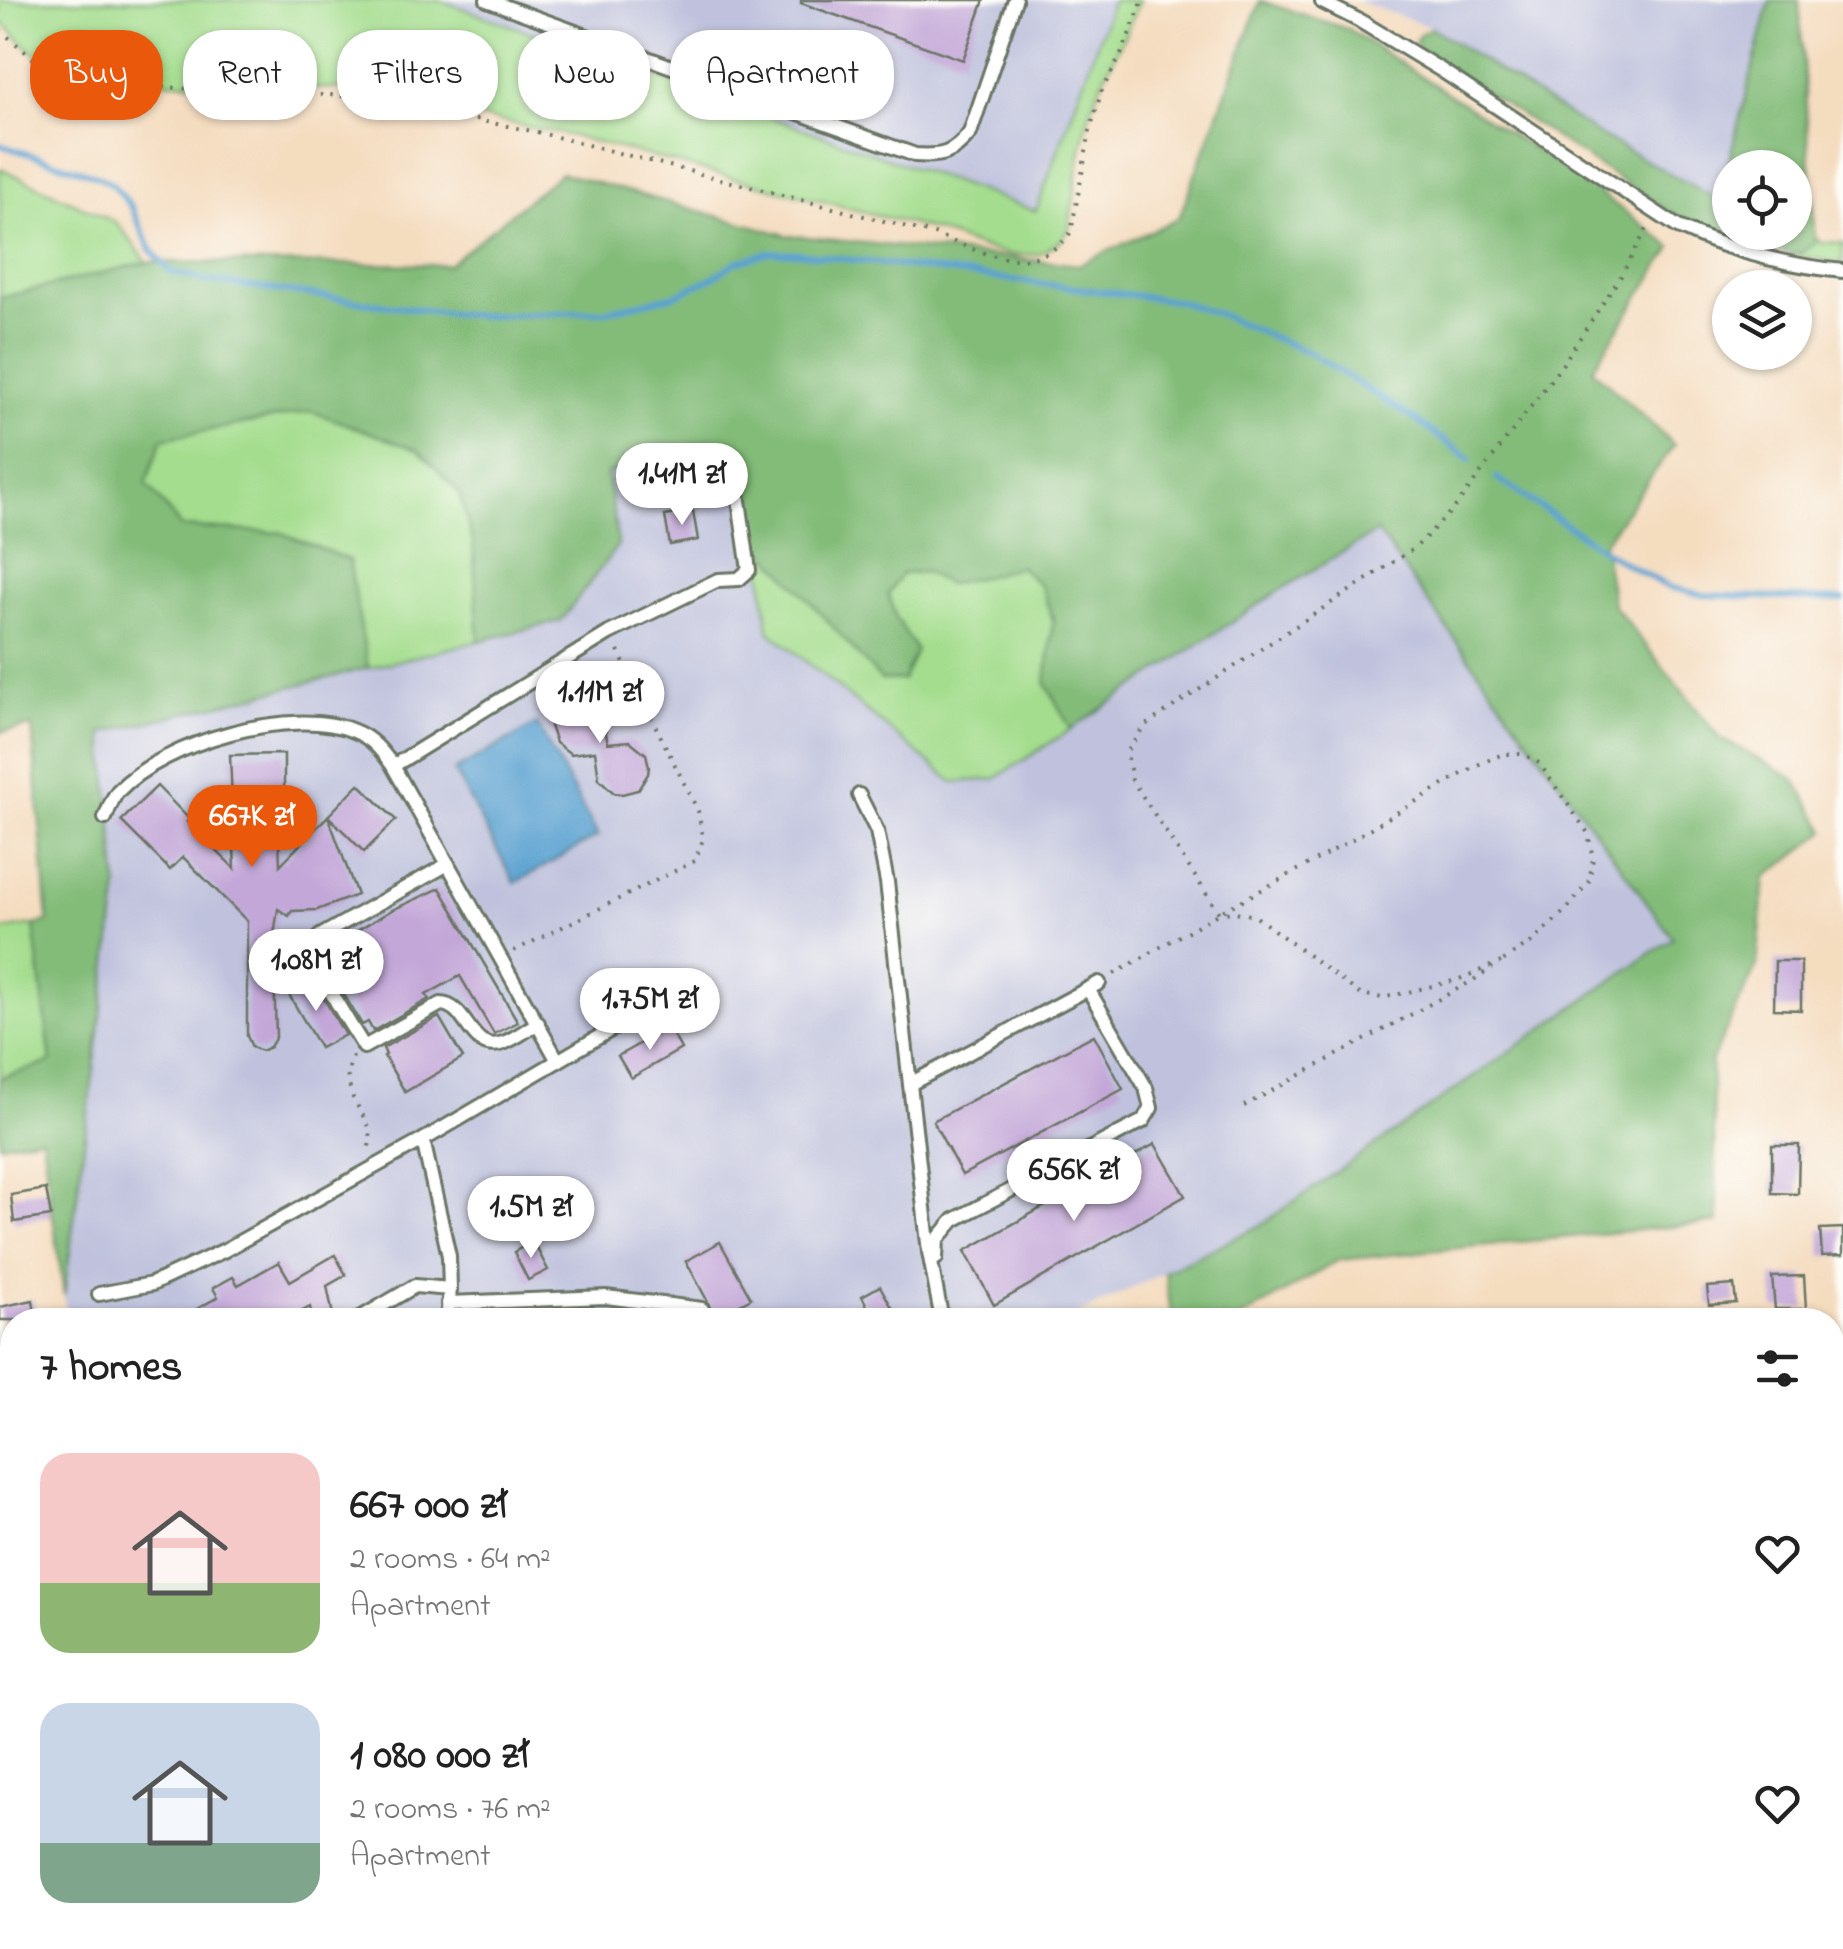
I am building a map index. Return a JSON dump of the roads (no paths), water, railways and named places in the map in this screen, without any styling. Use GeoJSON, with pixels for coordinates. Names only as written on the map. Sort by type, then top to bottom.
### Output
{"type":"FeatureCollection","features":[{"type":"Feature","properties":{"kind":"lane"},"geometry":{"type":"LineString","coordinates":[[486,0],[915,155],[937,157],[958,148],[970,133],[1015,0]]}},
{"type":"Feature","properties":{"kind":"lane"},"geometry":{"type":"LineString","coordinates":[[1322,2],[1360,20],[1442,70],[1678,226],[1723,245],[1776,260],[1843,271]]}},
{"type":"Feature","properties":{"kind":"lane"},"geometry":{"type":"LineString","coordinates":[[393,766],[609,632],[718,580],[739,579],[749,570],[733,460]]}},
{"type":"Feature","properties":{"kind":"lane"},"geometry":{"type":"LineString","coordinates":[[104,818],[115,794],[135,776],[168,757],[229,733],[298,721],[327,723],[355,731],[376,743],[393,766],[558,1061]]}},
{"type":"Feature","properties":{"kind":"lane"},"geometry":{"type":"LineString","coordinates":[[859,795],[878,832],[887,882],[940,1308]]}},
{"type":"Feature","properties":{"kind":"lane"},"geometry":{"type":"LineString","coordinates":[[448,864],[320,936],[314,946],[321,971],[364,1047],[441,1004],[457,1010],[477,1039],[490,1045],[500,1045],[538,1024]]}},
{"type":"Feature","properties":{"kind":"lane"},"geometry":{"type":"LineString","coordinates":[[910,1084],[1094,986],[1146,1088],[1151,1108],[1143,1121],[954,1220],[938,1240],[934,1278]]}},
{"type":"Feature","properties":{"kind":"lane"},"geometry":{"type":"LineString","coordinates":[[99,1294],[152,1284],[187,1269],[423,1140],[619,1025]]}},
{"type":"Feature","properties":{"kind":"lane"},"geometry":{"type":"LineString","coordinates":[[423,1140],[449,1256],[448,1308]]}},
{"type":"Feature","properties":{"kind":"lane"},"geometry":{"type":"LineString","coordinates":[[377,1308],[415,1286],[449,1296],[606,1297],[694,1308]]}},
{"type":"Feature","properties":{"kind":"water"},"geometry":{"type":"Polygon","coordinates":[[[537,724],[598,836],[515,883],[454,771],[537,724]]]}},
{"type":"Feature","properties":{"kind":"waterway"},"geometry":{"type":"LineString","coordinates":[[0,145],[111,183],[131,206],[151,250],[171,272],[208,281],[445,313],[484,316],[606,311],[676,295],[736,262],[770,252],[1178,301],[1312,354],[1470,459]]}},
{"type":"Feature","properties":{"kind":"waterway"},"geometry":{"type":"LineString","coordinates":[[1497,478],[1617,559],[1668,587],[1703,595],[1843,600]]}}]}
